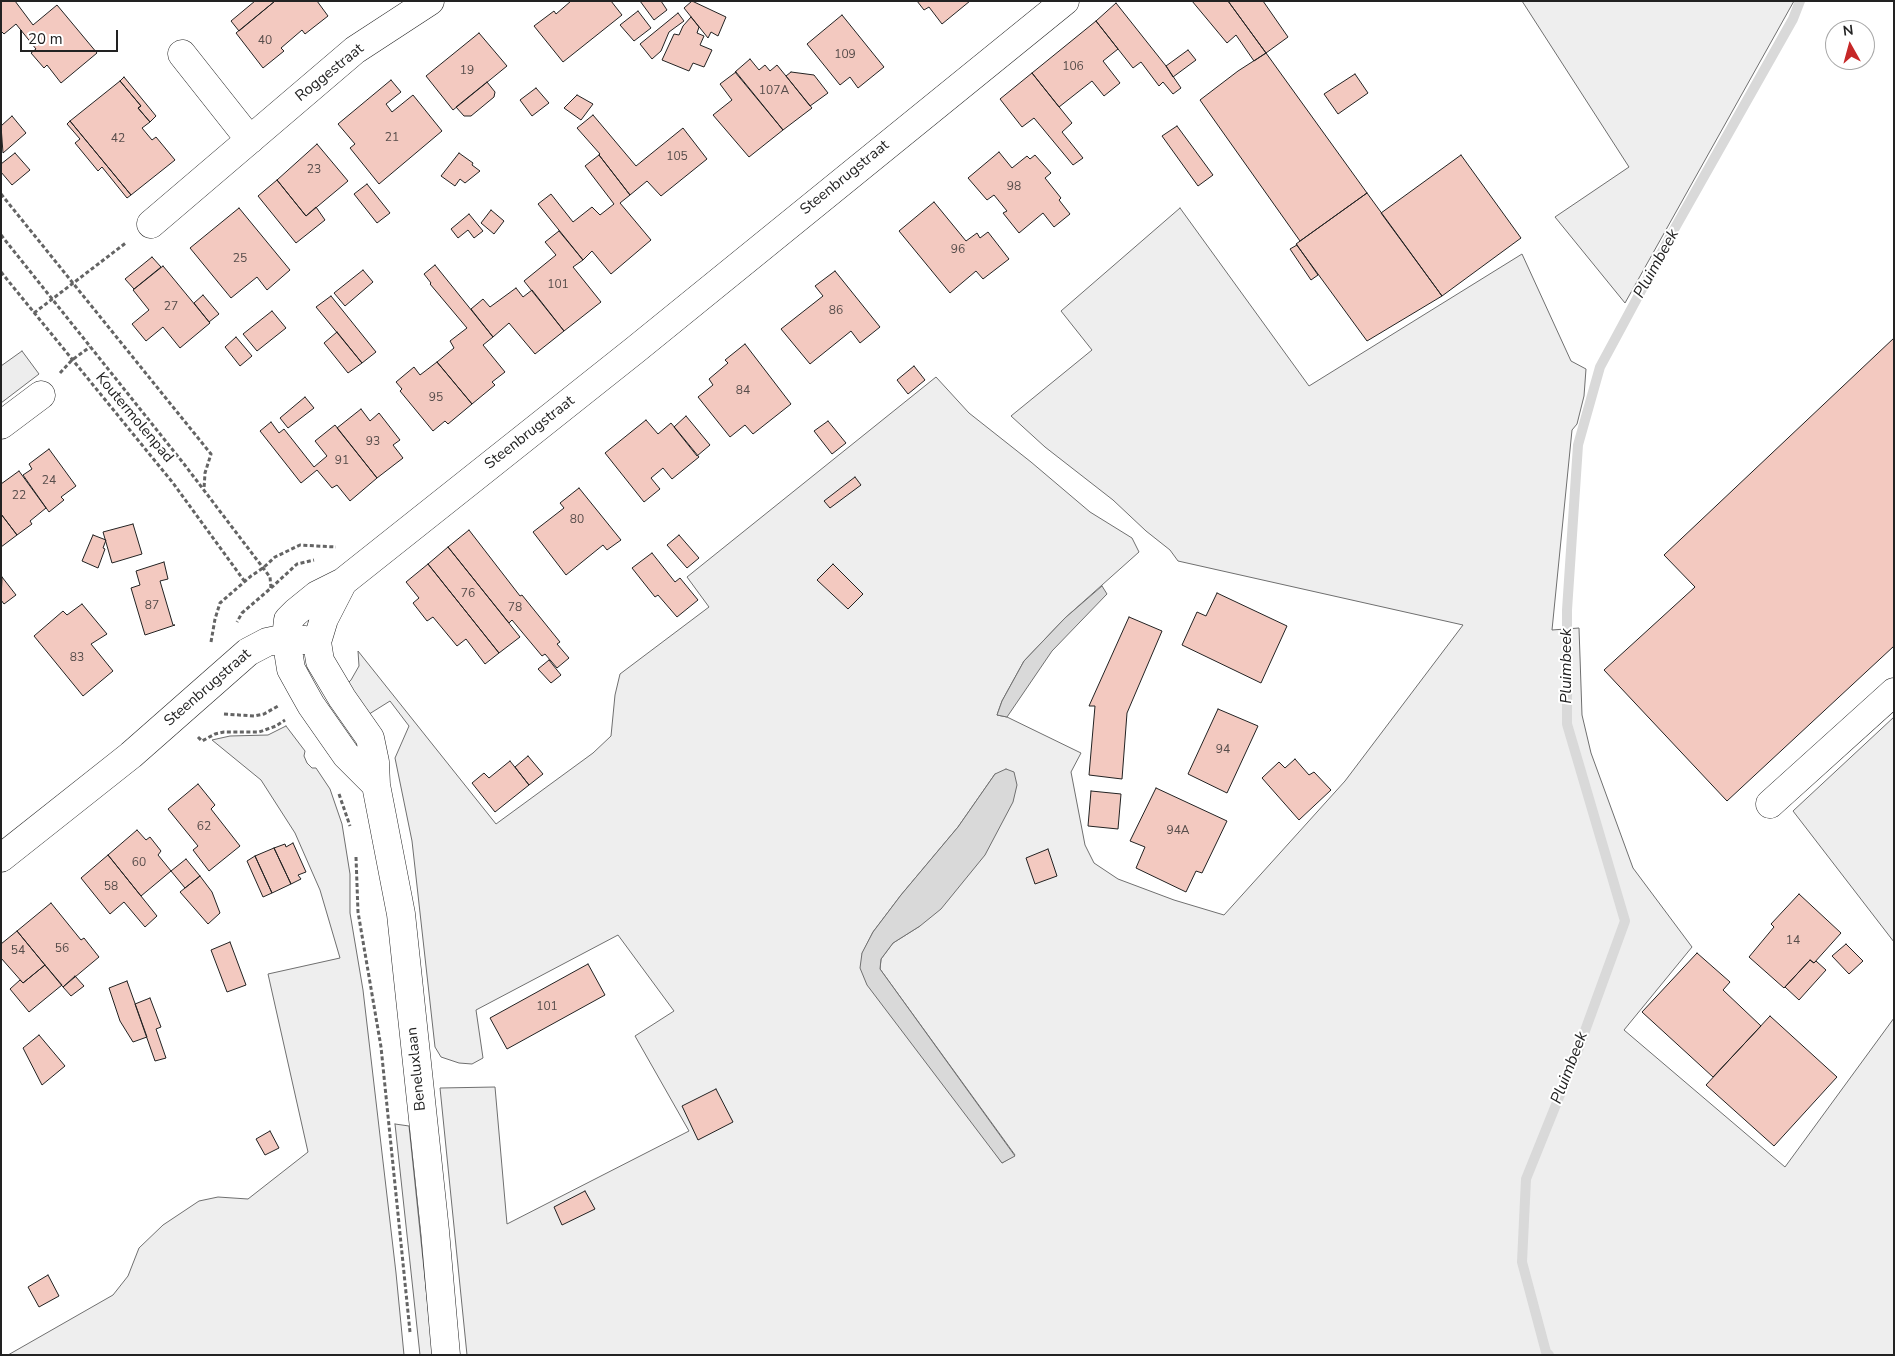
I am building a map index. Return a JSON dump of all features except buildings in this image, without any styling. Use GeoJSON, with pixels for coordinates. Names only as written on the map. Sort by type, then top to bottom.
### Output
{"type":"FeatureCollection","features":[{"type":"Feature","properties":{"kind":"street","name":"Steenbrugstraat"},"geometry":{"type":"LineString","coordinates":[[1,858],[131,754],[248,652],[267,642],[286,638],[288,620],[296,612],[317,595],[343,582],[635,350],[1065,1]]}},
{"type":"Feature","properties":{"kind":"street","name":"Roggestraat"},"geometry":{"type":"LineString","coordinates":[[151,224],[355,50],[417,4]]}},
{"type":"Feature","properties":{"kind":"street"},"geometry":{"type":"LineString","coordinates":[[182,54],[250,140]]}},
{"type":"Feature","properties":{"kind":"street"},"geometry":{"type":"LineString","coordinates":[[1,425],[41,396]]}},
{"type":"Feature","properties":{"kind":"street"},"geometry":{"type":"LineString","coordinates":[[343,582],[324,619],[317,642],[286,638],[292,669],[310,705],[346,755],[376,786]]}},
{"type":"Feature","properties":{"kind":"street","name":"Beneluxlaan"},"geometry":{"type":"LineString","coordinates":[[317,642],[320,661],[342,698],[370,738],[375,762],[376,786],[401,914],[435,1231],[446,1355]]}},
{"type":"Feature","properties":{"kind":"street"},"geometry":{"type":"LineString","coordinates":[[1770,804],[1894,692]]}},
{"type":"Feature","properties":{"kind":"path"},"geometry":{"type":"LineString","coordinates":[[1,194],[211,454],[205,473],[204,490]]}},
{"type":"Feature","properties":{"kind":"path"},"geometry":{"type":"LineString","coordinates":[[34,313],[151,224]]}},
{"type":"Feature","properties":{"kind":"path","name":"Koutermolenpad"},"geometry":{"type":"LineString","coordinates":[[1,235],[264,568]]}},
{"type":"Feature","properties":{"kind":"path","name":"Koutermolenpad"},"geometry":{"type":"LineString","coordinates":[[1,272],[173,483],[245,582]]}},
{"type":"Feature","properties":{"kind":"path"},"geometry":{"type":"LineString","coordinates":[[41,396],[72,360],[90,347]]}},
{"type":"Feature","properties":{"kind":"path"},"geometry":{"type":"LineString","coordinates":[[211,644],[220,603],[264,568],[275,556],[300,545],[344,547]]}},
{"type":"Feature","properties":{"kind":"path"},"geometry":{"type":"LineString","coordinates":[[234,629],[242,613],[271,588],[270,578],[264,568]]}},
{"type":"Feature","properties":{"kind":"path"},"geometry":{"type":"LineString","coordinates":[[338,791],[352,832]]}},
{"type":"Feature","properties":{"kind":"path"},"geometry":{"type":"LineString","coordinates":[[355,849],[358,872],[358,912],[381,1047],[411,1337]]}},
{"type":"Feature","properties":{"kind":"shaded area"},"geometry":{"type":"Polygon","coordinates":[[[1522,1],[1794,1],[1625,303],[1555,217],[1629,167],[1522,1]]]}},
{"type":"Feature","properties":{"kind":"shaded area"},"geometry":{"type":"Polygon","coordinates":[[[1180,208],[1309,386],[1522,254],[1571,361],[1586,369],[1584,396],[1577,424],[1572,430],[1552,630],[1579,628],[1582,715],[1591,753],[1633,868],[1692,947],[1624,1030],[1785,1167],[1894,1018],[1894,1355],[467,1355],[440,1088],[495,1087],[507,1224],[689,1131],[635,1036],[674,1011],[618,935],[476,1010],[483,1058],[472,1064],[459,1063],[441,1057],[435,1047],[412,841],[395,758],[409,726],[390,701],[366,716],[344,687],[351,680],[359,666],[358,651],[496,824],[593,753],[611,736],[615,695],[620,674],[709,607],[687,577],[936,377],[969,413],[1090,512],[1132,538],[1139,552],[1065,618],[1024,661],[1002,701],[997,715],[1007,717],[1081,753],[1071,772],[1085,845],[1094,863],[1118,879],[1174,900],[1224,915],[1345,781],[1463,625],[1178,561],[1170,550],[1146,531],[1113,500],[1045,447],[1011,416],[1092,350],[1061,311],[1180,208]],[[995,774],[958,827],[901,895],[873,932],[862,954],[1002,1163],[1015,1155],[880,969],[881,959],[893,943],[920,926],[995,774]]]}},
{"type":"Feature","properties":{"kind":"shaded area"},"geometry":{"type":"Polygon","coordinates":[[[22,351],[39,374],[1,403],[1,366],[22,351]]]}},
{"type":"Feature","properties":{"kind":"shaded area"},"geometry":{"type":"Polygon","coordinates":[[[1102,586],[1107,594],[1052,651],[1007,717],[997,715],[1002,701],[1024,661],[1065,618],[1102,586]]]}},
{"type":"Feature","properties":{"kind":"shaded area"},"geometry":{"type":"Polygon","coordinates":[[[1894,717],[1894,942],[1793,811],[1894,717]]]}},
{"type":"Feature","properties":{"kind":"shaded area"},"geometry":{"type":"Polygon","coordinates":[[[286,726],[305,751],[304,756],[307,763],[312,768],[316,768],[330,789],[342,824],[350,874],[350,913],[363,990],[404,1355],[8,1355],[113,1295],[128,1276],[139,1248],[163,1225],[199,1201],[218,1197],[248,1199],[308,1152],[268,974],[340,958],[320,890],[295,833],[261,780],[212,740],[230,736],[268,735],[286,726]]]}},
{"type":"Feature","properties":{"kind":"shaded area"},"geometry":{"type":"Polygon","coordinates":[[[1006,769],[1014,772],[1017,785],[1013,802],[985,855],[941,909],[920,926],[893,943],[881,959],[880,969],[1015,1156],[1002,1163],[867,985],[860,968],[862,953],[873,932],[901,895],[958,827],[995,774],[1006,769]]]}},
{"type":"Feature","properties":{"kind":"shaded area"},"geometry":{"type":"Polygon","coordinates":[[[395,1124],[409,1126],[433,1355],[420,1355],[395,1124]]]}},
{"type":"Feature","properties":{"kind":"waterway","name":"Pluimbeek"},"geometry":{"type":"LineString","coordinates":[[1549,1355],[1546,1352],[1522,1262],[1526,1179],[1578,1050],[1625,921],[1567,724],[1567,610],[1578,445],[1600,367],[1676,226],[1793,19],[1800,1]]}}]}
